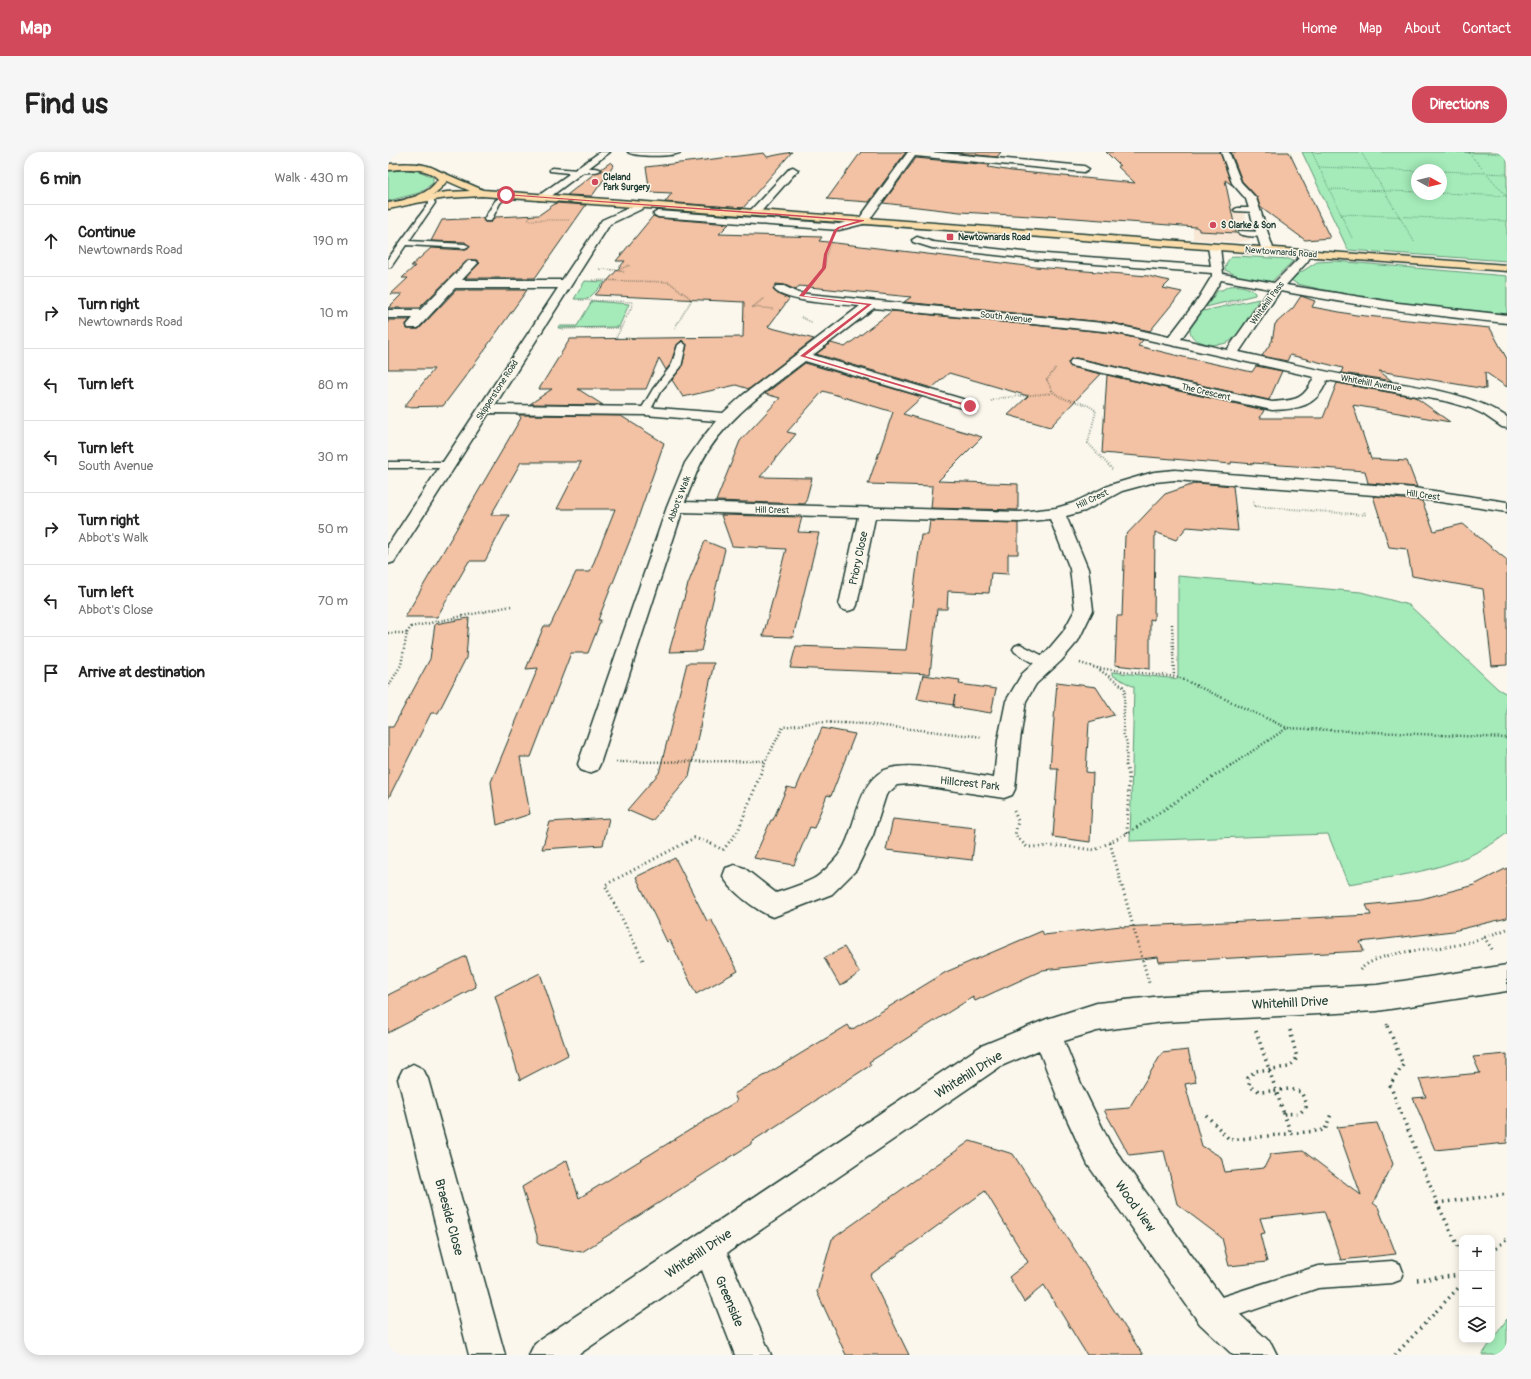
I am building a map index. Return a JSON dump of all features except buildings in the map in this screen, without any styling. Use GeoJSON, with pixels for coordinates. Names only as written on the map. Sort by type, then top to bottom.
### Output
{"type":"FeatureCollection","features":[{"type":"Feature","properties":{"kind":"main road"},"geometry":{"type":"LineString","coordinates":[[388,162],[397,158]]}},
{"type":"Feature","properties":{"kind":"main road"},"geometry":{"type":"LineString","coordinates":[[390,206],[410,201],[433,191],[441,185],[443,179],[435,172],[425,159]]}},
{"type":"Feature","properties":{"kind":"main road","name":"Newtownards Road"},"geometry":{"type":"LineString","coordinates":[[388,168],[416,167],[435,172],[482,193]]}},
{"type":"Feature","properties":{"kind":"main road","name":"Newtownards Road"},"geometry":{"type":"LineString","coordinates":[[410,201],[430,197],[482,193],[1507,268]]}},
{"type":"Feature","properties":{"kind":"street"},"geometry":{"type":"LineString","coordinates":[[542,198],[606,152]]}},
{"type":"Feature","properties":{"kind":"street"},"geometry":{"type":"LineString","coordinates":[[632,152],[677,152]]}},
{"type":"Feature","properties":{"kind":"street"},"geometry":{"type":"LineString","coordinates":[[863,221],[913,152],[1084,169]]}},
{"type":"Feature","properties":{"kind":"street"},"geometry":{"type":"LineString","coordinates":[[1225,152],[1237,183],[1251,198],[1264,234],[1268,251]]}},
{"type":"Feature","properties":{"kind":"street"},"geometry":{"type":"LineString","coordinates":[[754,213],[793,170]]}},
{"type":"Feature","properties":{"kind":"street"},"geometry":{"type":"LineString","coordinates":[[606,202],[601,209],[606,222],[642,205]]}},
{"type":"Feature","properties":{"kind":"street","name":"Newtownards Road"},"geometry":{"type":"LineString","coordinates":[[658,214],[839,228],[863,221]]}},
{"type":"Feature","properties":{"kind":"street","name":"Skipperstone Road"},"geometry":{"type":"LineString","coordinates":[[388,558],[606,222]]}},
{"type":"Feature","properties":{"kind":"street"},"geometry":{"type":"LineString","coordinates":[[917,240],[932,245],[1217,273],[1274,292],[1507,319]]}},
{"type":"Feature","properties":{"kind":"street"},"geometry":{"type":"LineString","coordinates":[[1172,342],[1194,312],[1217,273],[1214,247]]}},
{"type":"Feature","properties":{"kind":"street","name":"Whitehill Pass"},"geometry":{"type":"LineString","coordinates":[[1230,355],[1274,292],[1303,260],[1306,254]]}},
{"type":"Feature","properties":{"kind":"street"},"geometry":{"type":"LineString","coordinates":[[413,325],[472,262]]}},
{"type":"Feature","properties":{"kind":"street"},"geometry":{"type":"LineString","coordinates":[[452,284],[566,282]]}},
{"type":"Feature","properties":{"kind":"street","name":"South Avenue"},"geometry":{"type":"LineString","coordinates":[[780,289],[801,296],[1113,328],[1230,355]]}},
{"type":"Feature","properties":{"kind":"street","name":"Abbot's Walk"},"geometry":{"type":"LineString","coordinates":[[589,764],[675,507],[693,463],[705,444],[727,418],[748,398],[871,304]]}},
{"type":"Feature","properties":{"kind":"street"},"geometry":{"type":"LineString","coordinates":[[388,314],[424,314]]}},
{"type":"Feature","properties":{"kind":"street"},"geometry":{"type":"LineString","coordinates":[[1063,368],[1076,363],[1087,351]]}},
{"type":"Feature","properties":{"kind":"street","name":"Whitehill Avenue"},"geometry":{"type":"LineString","coordinates":[[1230,355],[1322,375],[1447,397],[1475,405],[1505,419]]}},
{"type":"Feature","properties":{"kind":"street"},"geometry":{"type":"LineString","coordinates":[[802,356],[970,406]]}},
{"type":"Feature","properties":{"kind":"street","name":"The Crescent"},"geometry":{"type":"LineString","coordinates":[[1076,363],[1272,406],[1288,405],[1303,401],[1315,391],[1322,375]]}},
{"type":"Feature","properties":{"kind":"street"},"geometry":{"type":"LineString","coordinates":[[485,409],[645,411],[727,418]]}},
{"type":"Feature","properties":{"kind":"street","name":"Hill Crest"},"geometry":{"type":"LineString","coordinates":[[675,507],[1020,518],[1056,513],[1079,507],[1116,488],[1154,477],[1189,476],[1414,493],[1507,507]]}},
{"type":"Feature","properties":{"kind":"street","name":"Priory Close"},"geometry":{"type":"LineString","coordinates":[[848,605],[868,512]]}},
{"type":"Feature","properties":{"kind":"street","name":"Hillcrest Park"},"geometry":{"type":"LineString","coordinates":[[735,876],[773,906],[823,886],[847,863],[861,835],[876,790],[891,777],[910,775],[1004,789],[1009,740],[1016,702],[1029,679],[1071,636],[1084,610],[1080,569],[1056,513]]}},
{"type":"Feature","properties":{"kind":"street","name":"Whitehill Drive"},"geometry":{"type":"LineString","coordinates":[[547,1355],[991,1056],[1047,1033],[1097,1017],[1156,1009],[1369,998],[1507,978]]}},
{"type":"Feature","properties":{"kind":"street","name":"Wood View"},"geometry":{"type":"LineString","coordinates":[[1047,1033],[1070,1094],[1099,1154],[1212,1312],[1259,1355]]}},
{"type":"Feature","properties":{"kind":"street","name":"Braeside Close"},"geometry":{"type":"LineString","coordinates":[[413,1079],[487,1355]]}},
{"type":"Feature","properties":{"kind":"street","name":"Greenside"},"geometry":{"type":"LineString","coordinates":[[708,1246],[753,1355]]}},
{"type":"Feature","properties":{"kind":"lane"},"geometry":{"type":"LineString","coordinates":[[552,170],[598,170]]}},
{"type":"Feature","properties":{"kind":"lane"},"geometry":{"type":"LineString","coordinates":[[488,219],[497,202],[506,195]]}},
{"type":"Feature","properties":{"kind":"lane"},"geometry":{"type":"LineString","coordinates":[[388,265],[432,203],[430,197]]}},
{"type":"Feature","properties":{"kind":"lane"},"geometry":{"type":"LineString","coordinates":[[1237,210],[1255,210]]}},
{"type":"Feature","properties":{"kind":"lane"},"geometry":{"type":"LineString","coordinates":[[1242,233],[1264,234]]}},
{"type":"Feature","properties":{"kind":"lane"},"geometry":{"type":"LineString","coordinates":[[405,243],[465,246]]}},
{"type":"Feature","properties":{"kind":"lane"},"geometry":{"type":"LineString","coordinates":[[645,411],[656,391],[676,367],[682,345]]}},
{"type":"Feature","properties":{"kind":"lane"},"geometry":{"type":"LineString","coordinates":[[388,465],[448,465]]}},
{"type":"Feature","properties":{"kind":"lane"},"geometry":{"type":"LineString","coordinates":[[1020,649],[1050,659]]}},
{"type":"Feature","properties":{"kind":"lane"},"geometry":{"type":"LineString","coordinates":[[1212,1312],[1318,1277],[1392,1272]]}},
{"type":"Feature","properties":{"kind":"path"},"geometry":{"type":"LineString","coordinates":[[1312,152],[1354,241]]}},
{"type":"Feature","properties":{"kind":"path"},"geometry":{"type":"LineString","coordinates":[[1362,152],[1416,244],[1408,244]]}},
{"type":"Feature","properties":{"kind":"path"},"geometry":{"type":"LineString","coordinates":[[1453,152],[1507,154]]}},
{"type":"Feature","properties":{"kind":"path"},"geometry":{"type":"LineString","coordinates":[[1468,152],[1507,196]]}},
{"type":"Feature","properties":{"kind":"path"},"geometry":{"type":"LineString","coordinates":[[1319,167],[1411,171]]}},
{"type":"Feature","properties":{"kind":"path"},"geometry":{"type":"LineString","coordinates":[[1447,172],[1507,174]]}},
{"type":"Feature","properties":{"kind":"path"},"geometry":{"type":"LineString","coordinates":[[1329,189],[1411,192]]}},
{"type":"Feature","properties":{"kind":"path"},"geometry":{"type":"LineString","coordinates":[[1447,193],[1507,196]]}},
{"type":"Feature","properties":{"kind":"path"},"geometry":{"type":"LineString","coordinates":[[1341,214],[1507,221]]}},
{"type":"Feature","properties":{"kind":"path"},"geometry":{"type":"LineString","coordinates":[[801,296],[824,268],[826,254],[835,230],[839,228]]}},
{"type":"Feature","properties":{"kind":"path"},"geometry":{"type":"LineString","coordinates":[[624,272],[618,270],[630,265]]}},
{"type":"Feature","properties":{"kind":"path"},"geometry":{"type":"LineString","coordinates":[[566,282],[669,282],[690,298],[691,301],[673,330]]}},
{"type":"Feature","properties":{"kind":"path"},"geometry":{"type":"LineString","coordinates":[[1194,312],[1274,292]]}},
{"type":"Feature","properties":{"kind":"path"},"geometry":{"type":"LineString","coordinates":[[555,300],[634,302],[616,338]]}},
{"type":"Feature","properties":{"kind":"path"},"geometry":{"type":"LineString","coordinates":[[536,329],[621,328]]}},
{"type":"Feature","properties":{"kind":"path"},"geometry":{"type":"LineString","coordinates":[[1054,393],[1047,380],[1050,374],[1063,368]]}},
{"type":"Feature","properties":{"kind":"path"},"geometry":{"type":"LineString","coordinates":[[970,406],[1000,398],[1054,393],[1088,405],[1096,411],[1088,443],[1128,485]]}},
{"type":"Feature","properties":{"kind":"path"},"geometry":{"type":"LineString","coordinates":[[388,687],[400,665],[407,632],[411,627],[511,606]]}},
{"type":"Feature","properties":{"kind":"path"},"geometry":{"type":"LineString","coordinates":[[1172,624],[1174,676]]}},
{"type":"Feature","properties":{"kind":"path"},"geometry":{"type":"LineString","coordinates":[[388,633],[407,632]]}},
{"type":"Feature","properties":{"kind":"path"},"geometry":{"type":"LineString","coordinates":[[1050,659],[1096,668],[1174,676],[1287,728],[1507,738]]}},
{"type":"Feature","properties":{"kind":"path"},"geometry":{"type":"LineString","coordinates":[[1096,668],[1125,688],[1123,733],[1127,743],[1127,834]]}},
{"type":"Feature","properties":{"kind":"path"},"geometry":{"type":"LineString","coordinates":[[723,850],[738,831],[765,761],[783,726],[818,722],[866,724],[1009,740]]}},
{"type":"Feature","properties":{"kind":"path"},"geometry":{"type":"LineString","coordinates":[[1004,789],[1018,821],[1015,836],[1027,847],[1062,846],[1095,850],[1127,834],[1287,728]]}},
{"type":"Feature","properties":{"kind":"path"},"geometry":{"type":"LineString","coordinates":[[589,764],[638,761],[765,761]]}},
{"type":"Feature","properties":{"kind":"path"},"geometry":{"type":"LineString","coordinates":[[643,960],[605,885],[694,838],[710,843],[723,850],[735,876]]}},
{"type":"Feature","properties":{"kind":"path"},"geometry":{"type":"LineString","coordinates":[[1110,843],[1156,1009]]}},
{"type":"Feature","properties":{"kind":"path"},"geometry":{"type":"LineString","coordinates":[[1459,1248],[1437,1203],[1390,1085],[1403,1065],[1369,998],[1360,969],[1371,961],[1382,956],[1452,945],[1507,929]]}},
{"type":"Feature","properties":{"kind":"path"},"geometry":{"type":"LineString","coordinates":[[1284,1002],[1297,1058],[1290,1067],[1255,1071],[1248,1078],[1250,1087],[1261,1092],[1293,1089],[1306,1099],[1306,1107],[1300,1113],[1284,1114]]}},
{"type":"Feature","properties":{"kind":"path"},"geometry":{"type":"LineString","coordinates":[[1247,1004],[1291,1134]]}},
{"type":"Feature","properties":{"kind":"path"},"geometry":{"type":"LineString","coordinates":[[1206,1115],[1230,1140],[1325,1130],[1332,1114]]}},
{"type":"Feature","properties":{"kind":"path"},"geometry":{"type":"LineString","coordinates":[[1437,1203],[1507,1194]]}},
{"type":"Feature","properties":{"kind":"path"},"geometry":{"type":"LineString","coordinates":[[1495,1250],[1507,1238]]}},
{"type":"Feature","properties":{"kind":"path"},"geometry":{"type":"LineString","coordinates":[[1392,1272],[1412,1280],[1459,1276]]}},
{"type":"Feature","properties":{"kind":"path"},"geometry":{"type":"LineString","coordinates":[[1394,1355],[1459,1287]]}},
{"type":"Feature","properties":{"kind":"shaded area"},"geometry":{"type":"Polygon","coordinates":[[[1193,205],[1243,207],[1250,240],[1240,242],[1193,239],[1193,205]]]}},
{"type":"Feature","properties":{"kind":"green space"},"geometry":{"type":"Polygon","coordinates":[[[1302,152],[1507,152],[1507,261],[1348,250],[1302,152]]]}},
{"type":"Feature","properties":{"kind":"green space"},"geometry":{"type":"Polygon","coordinates":[[[402,169],[419,171],[433,177],[433,183],[419,193],[388,201],[388,170],[402,169]]]}},
{"type":"Feature","properties":{"kind":"green space"},"geometry":{"type":"Polygon","coordinates":[[[1235,256],[1289,259],[1293,261],[1269,284],[1238,276],[1225,270],[1228,261],[1235,256]]]}},
{"type":"Feature","properties":{"kind":"green space"},"geometry":{"type":"Polygon","coordinates":[[[1335,261],[1507,276],[1507,314],[1428,306],[1349,295],[1297,284],[1291,280],[1317,262],[1335,261]]]}},
{"type":"Feature","properties":{"kind":"green space"},"geometry":{"type":"Polygon","coordinates":[[[585,281],[605,282],[588,299],[574,299],[585,281]]]}},
{"type":"Feature","properties":{"kind":"green space"},"geometry":{"type":"Polygon","coordinates":[[[1229,286],[1246,287],[1255,293],[1255,295],[1206,307],[1218,290],[1222,290],[1229,286]]]}},
{"type":"Feature","properties":{"kind":"green space"},"geometry":{"type":"Polygon","coordinates":[[[1259,299],[1247,320],[1230,341],[1218,345],[1209,344],[1196,340],[1192,336],[1190,329],[1203,311],[1259,299]]]}},
{"type":"Feature","properties":{"kind":"green space"},"geometry":{"type":"Polygon","coordinates":[[[592,301],[629,304],[619,327],[558,328],[559,326],[577,326],[592,301]]]}},
{"type":"Feature","properties":{"kind":"green space"},"geometry":{"type":"Polygon","coordinates":[[[1178,576],[1361,592],[1409,605],[1498,689],[1507,694],[1507,833],[1472,855],[1431,869],[1389,878],[1348,884],[1328,834],[1130,841],[1134,687],[1112,675],[1112,672],[1178,679],[1178,576]]]}},
{"type":"Feature","properties":{"kind":"green space"},"geometry":{"type":"Polygon","coordinates":[[[1507,1319],[1507,1355],[1482,1355],[1490,1343],[1495,1343],[1495,1336],[1507,1319]]]}},
{"type":"Feature","properties":{"kind":"place","name":"Cleland Park Surgery"},"geometry":{"type":"Point","coordinates":[595,182]}},
{"type":"Feature","properties":{"kind":"place","name":"S Clarke & Son"},"geometry":{"type":"Point","coordinates":[1213,225]}},
{"type":"Feature","properties":{"kind":"place","name":"Newtownards Road"},"geometry":{"type":"Point","coordinates":[950,237]}},
{"type":"Feature","properties":{"kind":"route"},"geometry":{"type":"LineString","coordinates":[[506,195],[863,221],[835,230],[826,254],[824,268],[801,296],[871,304],[802,356],[970,406]]}}]}
